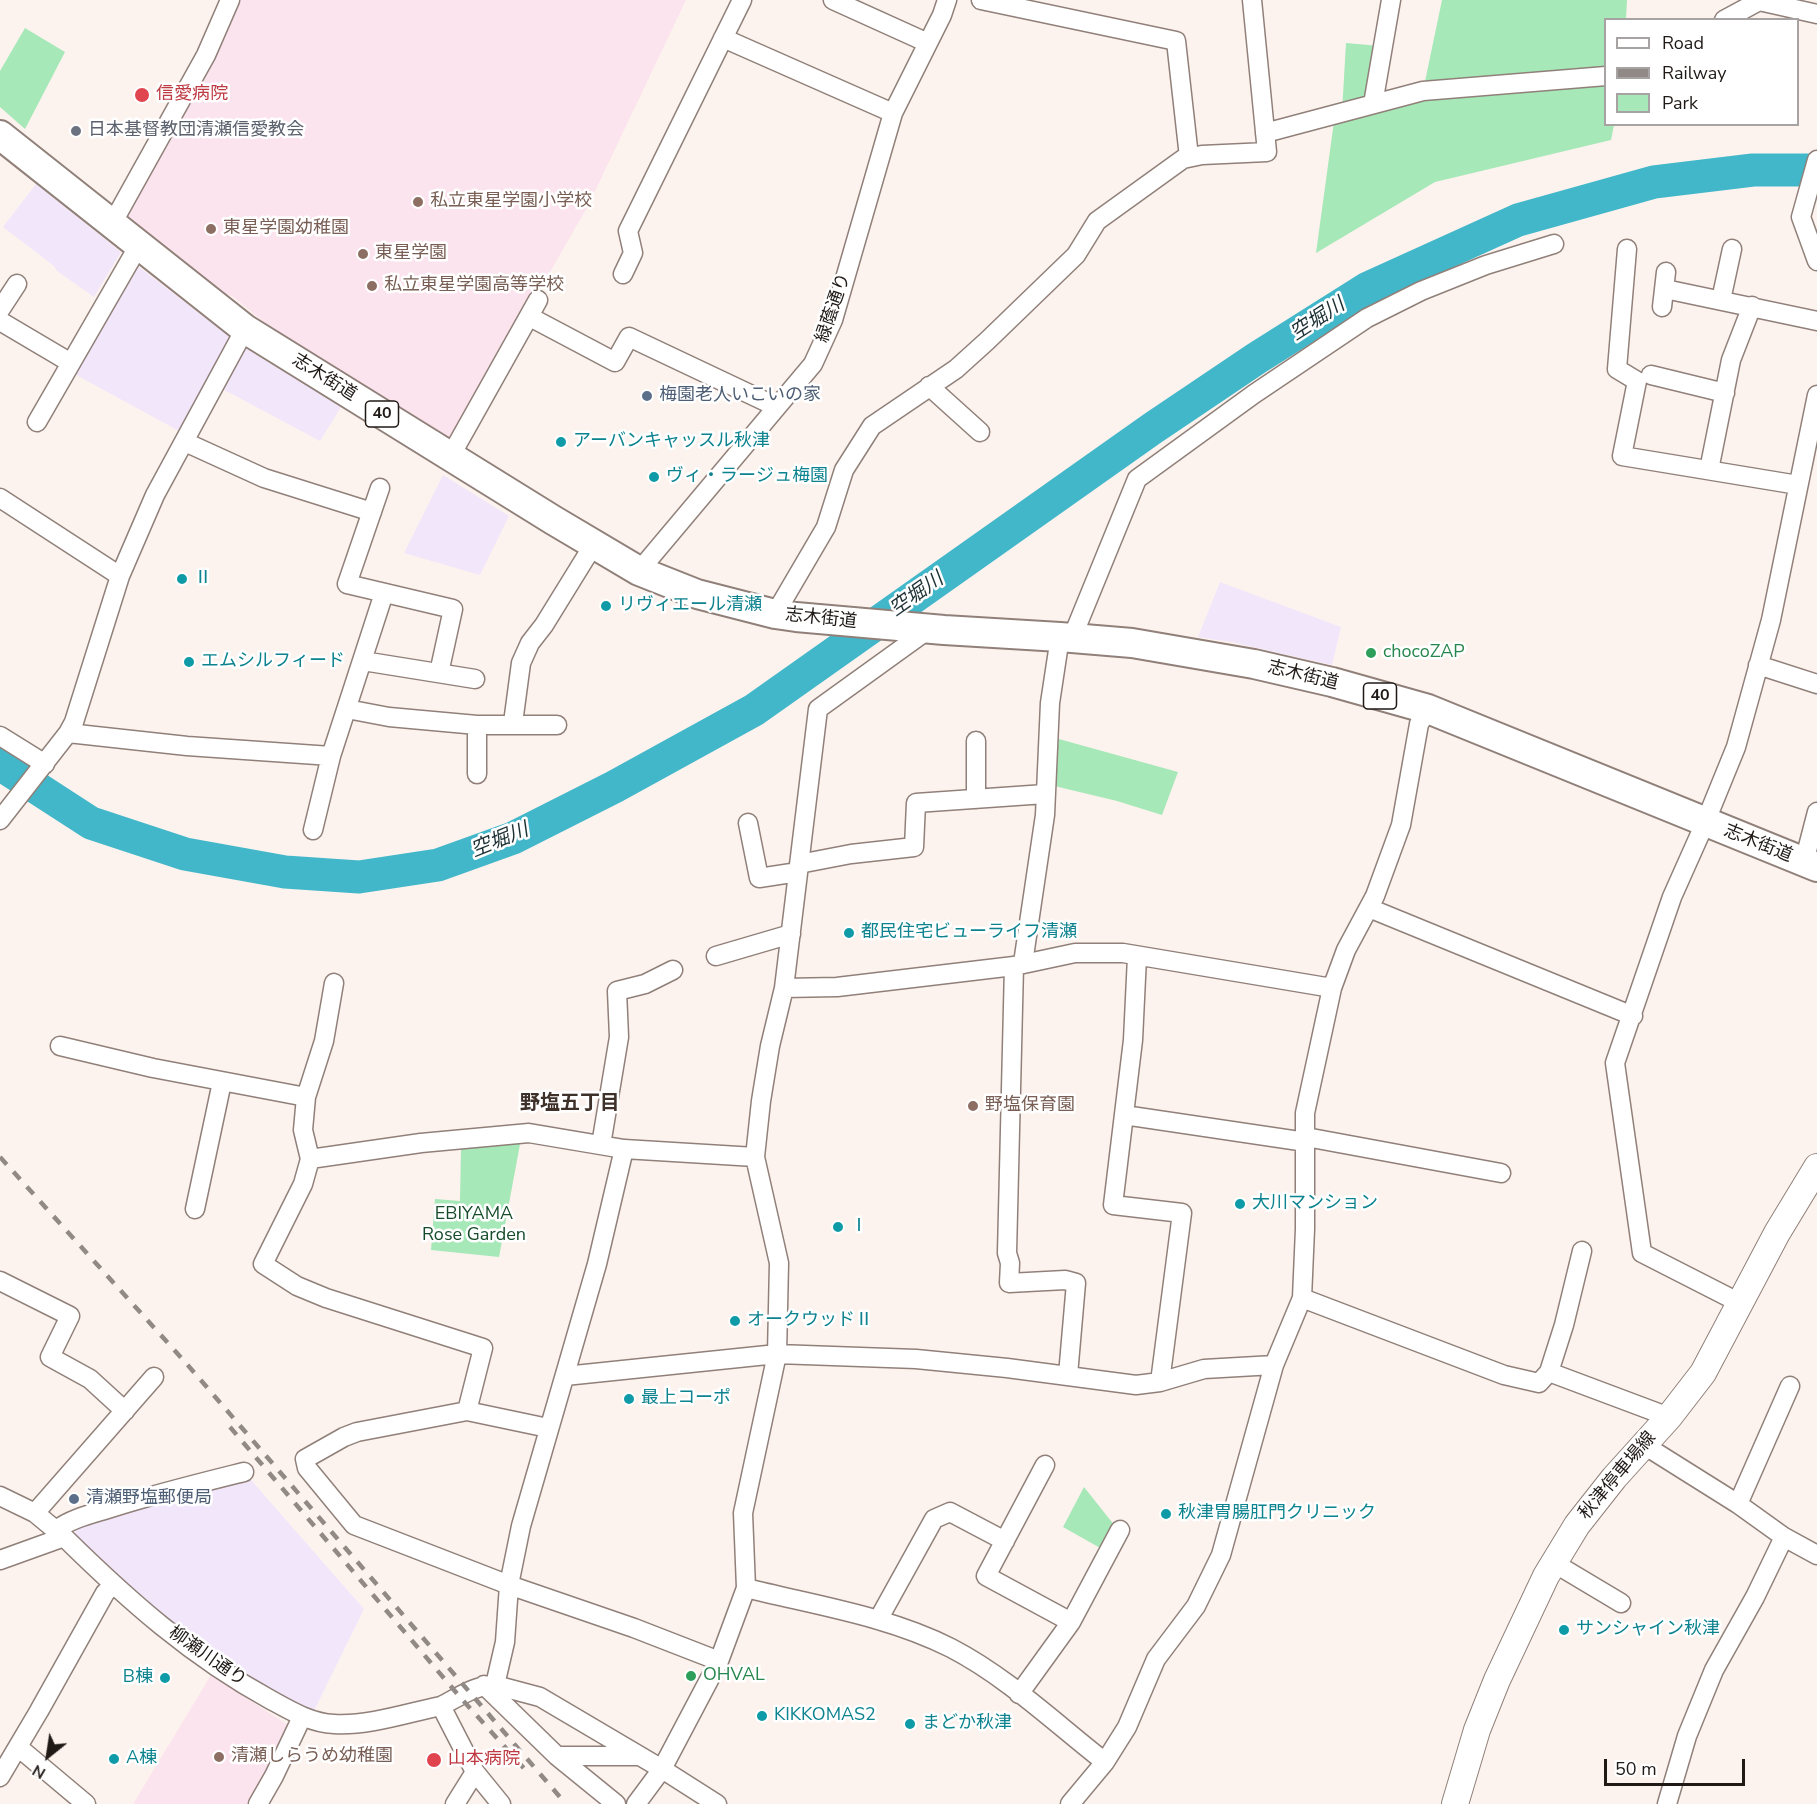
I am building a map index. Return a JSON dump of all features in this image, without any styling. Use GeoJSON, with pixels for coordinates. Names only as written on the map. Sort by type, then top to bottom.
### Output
{"type":"FeatureCollection","features":[{"type":"Feature","properties":{"kind":"main road","name":"志木街道"},"geometry":{"type":"LineString","coordinates":[[2,140],[245,329],[639,571],[697,594],[776,614],[1132,644],[1254,664],[1332,682],[1428,709],[1810,865]]}},
{"type":"Feature","properties":{"kind":"main road","name":"秋津停車場線"},"geometry":{"type":"LineString","coordinates":[[1455,1804],[1477,1730],[1497,1680],[1546,1575],[1577,1525],[1703,1373],[1777,1233],[1817,1167]]}},
{"type":"Feature","properties":{"kind":"street"},"geometry":{"type":"LineString","coordinates":[[112,224],[206,55],[230,0]]}},
{"type":"Feature","properties":{"kind":"street"},"geometry":{"type":"LineString","coordinates":[[623,274],[633,253],[628,231],[742,0]]}},
{"type":"Feature","properties":{"kind":"street"},"geometry":{"type":"LineString","coordinates":[[833,0],[928,43]]}},
{"type":"Feature","properties":{"kind":"street","name":"緑蔭通り"},"geometry":{"type":"LineString","coordinates":[[639,571],[813,364],[833,320],[893,113],[942,15],[947,0]]}},
{"type":"Feature","properties":{"kind":"street"},"geometry":{"type":"LineString","coordinates":[[981,0],[1176,41],[1189,158]]}},
{"type":"Feature","properties":{"kind":"street"},"geometry":{"type":"LineString","coordinates":[[776,614],[826,527],[844,470],[872,426],[956,369],[1076,255],[1097,221],[1183,159],[1202,154],[1267,152],[1252,0]]}},
{"type":"Feature","properties":{"kind":"street"},"geometry":{"type":"LineString","coordinates":[[1373,104],[1391,0]]}},
{"type":"Feature","properties":{"kind":"street"},"geometry":{"type":"LineString","coordinates":[[1728,18],[1759,1],[1817,14]]}},
{"type":"Feature","properties":{"kind":"street"},"geometry":{"type":"LineString","coordinates":[[723,38],[893,113]]}},
{"type":"Feature","properties":{"kind":"street"},"geometry":{"type":"LineString","coordinates":[[1265,133],[1423,91],[1604,76]]}},
{"type":"Feature","properties":{"kind":"street"},"geometry":{"type":"LineString","coordinates":[[1817,160],[1801,217],[1817,261]]}},
{"type":"Feature","properties":{"kind":"street"},"geometry":{"type":"LineString","coordinates":[[1068,1375],[1076,1282],[1065,1280],[1009,1283],[1010,1263],[1007,1253],[1019,965],[1045,815],[1050,704],[1066,638],[1137,479],[1254,394],[1367,318],[1421,291],[1486,265],[1554,244]]}},
{"type":"Feature","properties":{"kind":"street"},"geometry":{"type":"LineString","coordinates":[[37,422],[139,245]]}},
{"type":"Feature","properties":{"kind":"street"},"geometry":{"type":"LineString","coordinates":[[1627,249],[1617,369],[1637,381],[1622,456],[1798,485]]}},
{"type":"Feature","properties":{"kind":"street"},"geometry":{"type":"LineString","coordinates":[[1721,300],[1732,249]]}},
{"type":"Feature","properties":{"kind":"street"},"geometry":{"type":"LineString","coordinates":[[1662,307],[1665,280],[1721,300],[1817,321]]}},
{"type":"Feature","properties":{"kind":"street"},"geometry":{"type":"LineString","coordinates":[[0,310],[17,285]]}},
{"type":"Feature","properties":{"kind":"street"},"geometry":{"type":"LineString","coordinates":[[450,457],[538,300]]}},
{"type":"Feature","properties":{"kind":"street"},"geometry":{"type":"LineString","coordinates":[[1709,470],[1731,360],[1752,306]]}},
{"type":"Feature","properties":{"kind":"street"},"geometry":{"type":"LineString","coordinates":[[530,317],[615,362],[628,337],[777,407]]}},
{"type":"Feature","properties":{"kind":"street"},"geometry":{"type":"LineString","coordinates":[[0,321],[71,363]]}},
{"type":"Feature","properties":{"kind":"street"},"geometry":{"type":"LineString","coordinates":[[0,820],[45,764],[74,722],[120,576],[156,495],[245,329]]}},
{"type":"Feature","properties":{"kind":"street"},"geometry":{"type":"LineString","coordinates":[[1651,375],[1725,393]]}},
{"type":"Feature","properties":{"kind":"street"},"geometry":{"type":"LineString","coordinates":[[929,386],[980,432]]}},
{"type":"Feature","properties":{"kind":"street"},"geometry":{"type":"LineString","coordinates":[[1740,1303],[1642,1253],[1615,1063],[1672,897],[1736,747],[1771,620],[1817,395]]}},
{"type":"Feature","properties":{"kind":"street"},"geometry":{"type":"LineString","coordinates":[[185,442],[264,478],[372,512]]}},
{"type":"Feature","properties":{"kind":"street"},"geometry":{"type":"LineString","coordinates":[[380,488],[347,584],[453,609],[439,673]]}},
{"type":"Feature","properties":{"kind":"street"},"geometry":{"type":"LineString","coordinates":[[0,498],[120,576]]}},
{"type":"Feature","properties":{"kind":"street"},"geometry":{"type":"LineString","coordinates":[[513,723],[520,663],[530,643],[544,625],[594,544]]}},
{"type":"Feature","properties":{"kind":"street"},"geometry":{"type":"LineString","coordinates":[[313,830],[331,756],[384,593]]}},
{"type":"Feature","properties":{"kind":"street"},"geometry":{"type":"LineString","coordinates":[[636,1804],[662,1769],[719,1661],[746,1588],[743,1513],[777,1354],[779,1263],[755,1157],[770,1046],[784,988],[818,709],[922,628]]}},
{"type":"Feature","properties":{"kind":"street"},"geometry":{"type":"LineString","coordinates":[[363,661],[475,679]]}},
{"type":"Feature","properties":{"kind":"street"},"geometry":{"type":"LineString","coordinates":[[1758,665],[1817,684]]}},
{"type":"Feature","properties":{"kind":"street"},"geometry":{"type":"LineString","coordinates":[[347,709],[389,717],[477,724],[557,725]]}},
{"type":"Feature","properties":{"kind":"street"},"geometry":{"type":"LineString","coordinates":[[1070,1804],[1105,1762],[1127,1727],[1156,1659],[1196,1606],[1221,1555],[1274,1365],[1302,1298],[1305,1113],[1332,988],[1346,950],[1369,908],[1401,825],[1419,724],[1428,709]]}},
{"type":"Feature","properties":{"kind":"street"},"geometry":{"type":"LineString","coordinates":[[477,724],[477,774]]}},
{"type":"Feature","properties":{"kind":"street"},"geometry":{"type":"LineString","coordinates":[[68,733],[187,746],[331,756]]}},
{"type":"Feature","properties":{"kind":"street"},"geometry":{"type":"LineString","coordinates":[[0,736],[45,764]]}},
{"type":"Feature","properties":{"kind":"street"},"geometry":{"type":"LineString","coordinates":[[976,741],[976,799]]}},
{"type":"Feature","properties":{"kind":"street"},"geometry":{"type":"LineString","coordinates":[[748,823],[759,878],[851,854],[914,847],[916,803],[1045,794]]}},
{"type":"Feature","properties":{"kind":"street"},"geometry":{"type":"LineString","coordinates":[[1810,865],[1817,812]]}},
{"type":"Feature","properties":{"kind":"street"},"geometry":{"type":"LineString","coordinates":[[1369,908],[1632,1016]]}},
{"type":"Feature","properties":{"kind":"street"},"geometry":{"type":"LineString","coordinates":[[716,956],[791,934]]}},
{"type":"Feature","properties":{"kind":"street"},"geometry":{"type":"LineString","coordinates":[[784,988],[837,987],[1019,965],[1075,953],[1123,953],[1332,988]]}},
{"type":"Feature","properties":{"kind":"street"},"geometry":{"type":"LineString","coordinates":[[1137,957],[1133,1040],[1113,1205],[1182,1213],[1160,1382]]}},
{"type":"Feature","properties":{"kind":"street"},"geometry":{"type":"LineString","coordinates":[[601,1145],[619,1037],[617,991],[645,984],[673,970]]}},
{"type":"Feature","properties":{"kind":"street"},"geometry":{"type":"LineString","coordinates":[[334,983],[324,1041],[306,1097],[303,1130],[309,1159],[303,1184],[263,1264],[297,1286],[316,1294],[483,1348],[467,1411]]}},
{"type":"Feature","properties":{"kind":"street"},"geometry":{"type":"LineString","coordinates":[[60,1046],[153,1068],[306,1097]]}},
{"type":"Feature","properties":{"kind":"street"},"geometry":{"type":"LineString","coordinates":[[195,1209],[222,1082]]}},
{"type":"Feature","properties":{"kind":"street"},"geometry":{"type":"LineString","coordinates":[[1124,1115],[1306,1140],[1501,1173]]}},
{"type":"Feature","properties":{"kind":"street"},"geometry":{"type":"LineString","coordinates":[[309,1159],[421,1143],[530,1133],[624,1149],[755,1157]]}},
{"type":"Feature","properties":{"kind":"street"},"geometry":{"type":"LineString","coordinates":[[490,1685],[505,1642],[509,1585],[521,1526],[597,1264],[624,1149]]}},
{"type":"Feature","properties":{"kind":"street"},"geometry":{"type":"LineString","coordinates":[[1302,1298],[1504,1375],[1539,1383],[1549,1372],[1564,1325],[1582,1251]]}},
{"type":"Feature","properties":{"kind":"street"},"geometry":{"type":"LineString","coordinates":[[0,1281],[70,1316],[50,1357],[90,1379],[125,1411]]}},
{"type":"Feature","properties":{"kind":"street"},"geometry":{"type":"LineString","coordinates":[[565,1376],[777,1354],[916,1359],[1068,1375],[1136,1385],[1160,1382],[1204,1369],[1274,1365]]}},
{"type":"Feature","properties":{"kind":"street"},"geometry":{"type":"LineString","coordinates":[[1549,1372],[1669,1416]]}},
{"type":"Feature","properties":{"kind":"street"},"geometry":{"type":"LineString","coordinates":[[35,1513],[154,1377]]}},
{"type":"Feature","properties":{"kind":"street"},"geometry":{"type":"LineString","coordinates":[[1738,1504],[1790,1386]]}},
{"type":"Feature","properties":{"kind":"street"},"geometry":{"type":"LineString","coordinates":[[548,1428],[467,1411],[357,1432],[305,1460],[307,1468],[354,1525],[509,1585],[634,1628],[719,1661]]}},
{"type":"Feature","properties":{"kind":"street"},"geometry":{"type":"LineString","coordinates":[[1644,1445],[1738,1504],[1784,1537],[1817,1555]]}},
{"type":"Feature","properties":{"kind":"street"},"geometry":{"type":"LineString","coordinates":[[1045,1465],[986,1576],[1071,1622]]}},
{"type":"Feature","properties":{"kind":"street"},"geometry":{"type":"LineString","coordinates":[[0,1560],[60,1534],[64,1524],[78,1518],[244,1472]]}},
{"type":"Feature","properties":{"kind":"street","name":"柳瀬川通り"},"geometry":{"type":"LineString","coordinates":[[0,1496],[35,1513],[113,1585],[202,1658],[302,1717],[333,1724],[366,1722],[441,1706],[469,1690],[490,1685]]}},
{"type":"Feature","properties":{"kind":"street"},"geometry":{"type":"LineString","coordinates":[[878,1620],[934,1519],[950,1512],[1005,1541]]}},
{"type":"Feature","properties":{"kind":"street"},"geometry":{"type":"LineString","coordinates":[[1019,1694],[1071,1622],[1120,1530]]}},
{"type":"Feature","properties":{"kind":"street"},"geometry":{"type":"LineString","coordinates":[[1667,1804],[1687,1736],[1714,1670],[1755,1596],[1784,1537]]}},
{"type":"Feature","properties":{"kind":"street"},"geometry":{"type":"LineString","coordinates":[[1554,1563],[1622,1603]]}},
{"type":"Feature","properties":{"kind":"street"},"geometry":{"type":"LineString","coordinates":[[0,1776],[105,1593],[113,1585]]}},
{"type":"Feature","properties":{"kind":"street"},"geometry":{"type":"LineString","coordinates":[[746,1588],[893,1624],[951,1648],[993,1674],[1105,1762]]}},
{"type":"Feature","properties":{"kind":"street"},"geometry":{"type":"LineString","coordinates":[[490,1685],[540,1697],[717,1804]]}},
{"type":"Feature","properties":{"kind":"street"},"geometry":{"type":"LineString","coordinates":[[490,1685],[557,1756],[616,1804]]}},
{"type":"Feature","properties":{"kind":"street"},"geometry":{"type":"LineString","coordinates":[[441,1706],[475,1772],[501,1804]]}},
{"type":"Feature","properties":{"kind":"street"},"geometry":{"type":"LineString","coordinates":[[258,1804],[302,1717]]}},
{"type":"Feature","properties":{"kind":"street"},"geometry":{"type":"LineString","coordinates":[[18,1747],[86,1804]]}},
{"type":"Feature","properties":{"kind":"street"},"geometry":{"type":"LineString","coordinates":[[557,1756],[639,1756]]}},
{"type":"Feature","properties":{"kind":"street"},"geometry":{"type":"LineString","coordinates":[[455,1804],[475,1772]]}},
{"type":"Feature","properties":{"kind":"shaded area","name":"東星学園"},"geometry":{"type":"Polygon","coordinates":[[[234,0],[686,0],[588,206],[451,444],[277,333],[232,296],[216,293],[117,215],[234,0]]]}},
{"type":"Feature","properties":{"kind":"shaded area"},"geometry":{"type":"Polygon","coordinates":[[[36,184],[121,252],[94,297],[57,271],[54,266],[3,227],[36,184]]]}},
{"type":"Feature","properties":{"kind":"shaded area"},"geometry":{"type":"Polygon","coordinates":[[[130,260],[230,337],[179,431],[67,370],[130,260]]]}},
{"type":"Feature","properties":{"kind":"shaded area"},"geometry":{"type":"Polygon","coordinates":[[[237,343],[341,407],[320,441],[215,385],[237,343]]]}},
{"type":"Feature","properties":{"kind":"shaded area"},"geometry":{"type":"Polygon","coordinates":[[[443,475],[509,516],[480,575],[404,553],[443,475]]]}},
{"type":"Feature","properties":{"kind":"shaded area"},"geometry":{"type":"Polygon","coordinates":[[[1220,582],[1341,627],[1332,665],[1231,642],[1198,637],[1220,582]]]}},
{"type":"Feature","properties":{"kind":"shaded area"},"geometry":{"type":"Polygon","coordinates":[[[244,1472],[364,1609],[310,1719],[145,1612],[132,1588],[75,1535],[78,1518],[244,1472]]]}},
{"type":"Feature","properties":{"kind":"shaded area","name":"清瀬しらうめ幼稚園"},"geometry":{"type":"Polygon","coordinates":[[[211,1675],[291,1727],[254,1804],[133,1804],[211,1675]]]}},
{"type":"Feature","properties":{"kind":"green space"},"geometry":{"type":"Polygon","coordinates":[[[1442,0],[1627,0],[1626,18],[1604,18],[1604,126],[1614,126],[1611,140],[1435,182],[1316,253],[1335,114],[1342,112],[1346,43],[1380,46],[1374,104],[1423,91],[1442,0]]]}},
{"type":"Feature","properties":{"kind":"green space"},"geometry":{"type":"Polygon","coordinates":[[[25,28],[65,52],[25,129],[0,107],[0,71],[25,28]]]}},
{"type":"Feature","properties":{"kind":"green space"},"geometry":{"type":"Polygon","coordinates":[[[1048,736],[1178,772],[1162,815],[1117,801],[1046,784],[1048,736]]]}},
{"type":"Feature","properties":{"kind":"green space","name":"EBIYAMA Rose Garden"},"geometry":{"type":"Polygon","coordinates":[[[521,1139],[499,1257],[431,1250],[435,1199],[460,1201],[461,1147],[521,1139]]]}},
{"type":"Feature","properties":{"kind":"green space"},"geometry":{"type":"Polygon","coordinates":[[[1084,1487],[1115,1526],[1102,1549],[1063,1527],[1084,1487]]]}},
{"type":"Feature","properties":{"kind":"waterway","name":"空堀川"},"geometry":{"type":"LineString","coordinates":[[0,764],[91,823],[185,854],[285,872],[359,877],[438,865],[513,838],[614,787],[754,710],[1153,428],[1257,358],[1368,288],[1518,220],[1654,182],[1753,170],[1817,170]]}},
{"type":"Feature","properties":{"kind":"railway"},"geometry":{"type":"LineString","coordinates":[[0,1157],[186,1363],[566,1804]]}},
{"type":"Feature","properties":{"kind":"railway"},"geometry":{"type":"LineString","coordinates":[[230,1427],[460,1697],[530,1775]]}},
{"type":"Feature","properties":{"kind":"place","name":"信愛病院"},"geometry":{"type":"Point","coordinates":[142,95]}},
{"type":"Feature","properties":{"kind":"place","name":"日本基督教団清瀬信愛教会"},"geometry":{"type":"Point","coordinates":[76,131]}},
{"type":"Feature","properties":{"kind":"place","name":"私立東星学園小学校"},"geometry":{"type":"Point","coordinates":[418,202]}},
{"type":"Feature","properties":{"kind":"place","name":"東星学園幼稚園"},"geometry":{"type":"Point","coordinates":[211,229]}},
{"type":"Feature","properties":{"kind":"place","name":"東星学園"},"geometry":{"type":"Point","coordinates":[363,254]}},
{"type":"Feature","properties":{"kind":"place","name":"私立東星学園高等学校"},"geometry":{"type":"Point","coordinates":[372,286]}},
{"type":"Feature","properties":{"kind":"place","name":"梅園老人いこいの家"},"geometry":{"type":"Point","coordinates":[647,396]}},
{"type":"Feature","properties":{"kind":"place","name":"アーバンキャッスル秋津"},"geometry":{"type":"Point","coordinates":[561,442]}},
{"type":"Feature","properties":{"kind":"place","name":"ヴィ・ラージュ梅園"},"geometry":{"type":"Point","coordinates":[654,477]}},
{"type":"Feature","properties":{"kind":"place","name":"Ⅱ"},"geometry":{"type":"Point","coordinates":[182,579]}},
{"type":"Feature","properties":{"kind":"place","name":"リヴィエール清瀬"},"geometry":{"type":"Point","coordinates":[606,606]}},
{"type":"Feature","properties":{"kind":"place","name":"chocoZAP"},"geometry":{"type":"Point","coordinates":[1371,653]}},
{"type":"Feature","properties":{"kind":"place","name":"エムシルフィード"},"geometry":{"type":"Point","coordinates":[189,662]}},
{"type":"Feature","properties":{"kind":"place","name":"都民住宅ビューライフ清瀬"},"geometry":{"type":"Point","coordinates":[849,933]}},
{"type":"Feature","properties":{"kind":"place","name":"野塩保育園"},"geometry":{"type":"Point","coordinates":[973,1106]}},
{"type":"Feature","properties":{"kind":"place","name":"大川マンション"},"geometry":{"type":"Point","coordinates":[1240,1204]}},
{"type":"Feature","properties":{"kind":"place","name":"Ⅰ"},"geometry":{"type":"Point","coordinates":[838,1227]}},
{"type":"Feature","properties":{"kind":"place","name":"オークウッドⅡ"},"geometry":{"type":"Point","coordinates":[735,1321]}},
{"type":"Feature","properties":{"kind":"place","name":"最上コーポ"},"geometry":{"type":"Point","coordinates":[629,1399]}},
{"type":"Feature","properties":{"kind":"place","name":"清瀬野塩郵便局"},"geometry":{"type":"Point","coordinates":[74,1499]}},
{"type":"Feature","properties":{"kind":"place","name":"秋津胃腸肛門クリニック"},"geometry":{"type":"Point","coordinates":[1166,1514]}},
{"type":"Feature","properties":{"kind":"place","name":"サンシャイン秋津"},"geometry":{"type":"Point","coordinates":[1564,1630]}},
{"type":"Feature","properties":{"kind":"place","name":"OHVAL"},"geometry":{"type":"Point","coordinates":[691,1676]}},
{"type":"Feature","properties":{"kind":"place","name":"B棟"},"geometry":{"type":"Point","coordinates":[165,1678]}},
{"type":"Feature","properties":{"kind":"place","name":"KIKKOMAS2"},"geometry":{"type":"Point","coordinates":[762,1716]}},
{"type":"Feature","properties":{"kind":"place","name":"まどか秋津"},"geometry":{"type":"Point","coordinates":[910,1724]}},
{"type":"Feature","properties":{"kind":"place","name":"清瀬しらうめ幼稚園"},"geometry":{"type":"Point","coordinates":[219,1757]}},
{"type":"Feature","properties":{"kind":"place","name":"A棟"},"geometry":{"type":"Point","coordinates":[114,1759]}},
{"type":"Feature","properties":{"kind":"place","name":"山本病院"},"geometry":{"type":"Point","coordinates":[434,1760]}},
{"type":"Feature","properties":{"kind":"district","name":"野塩五丁目"},"geometry":{"type":"Point","coordinates":[570,1104]}}]}
